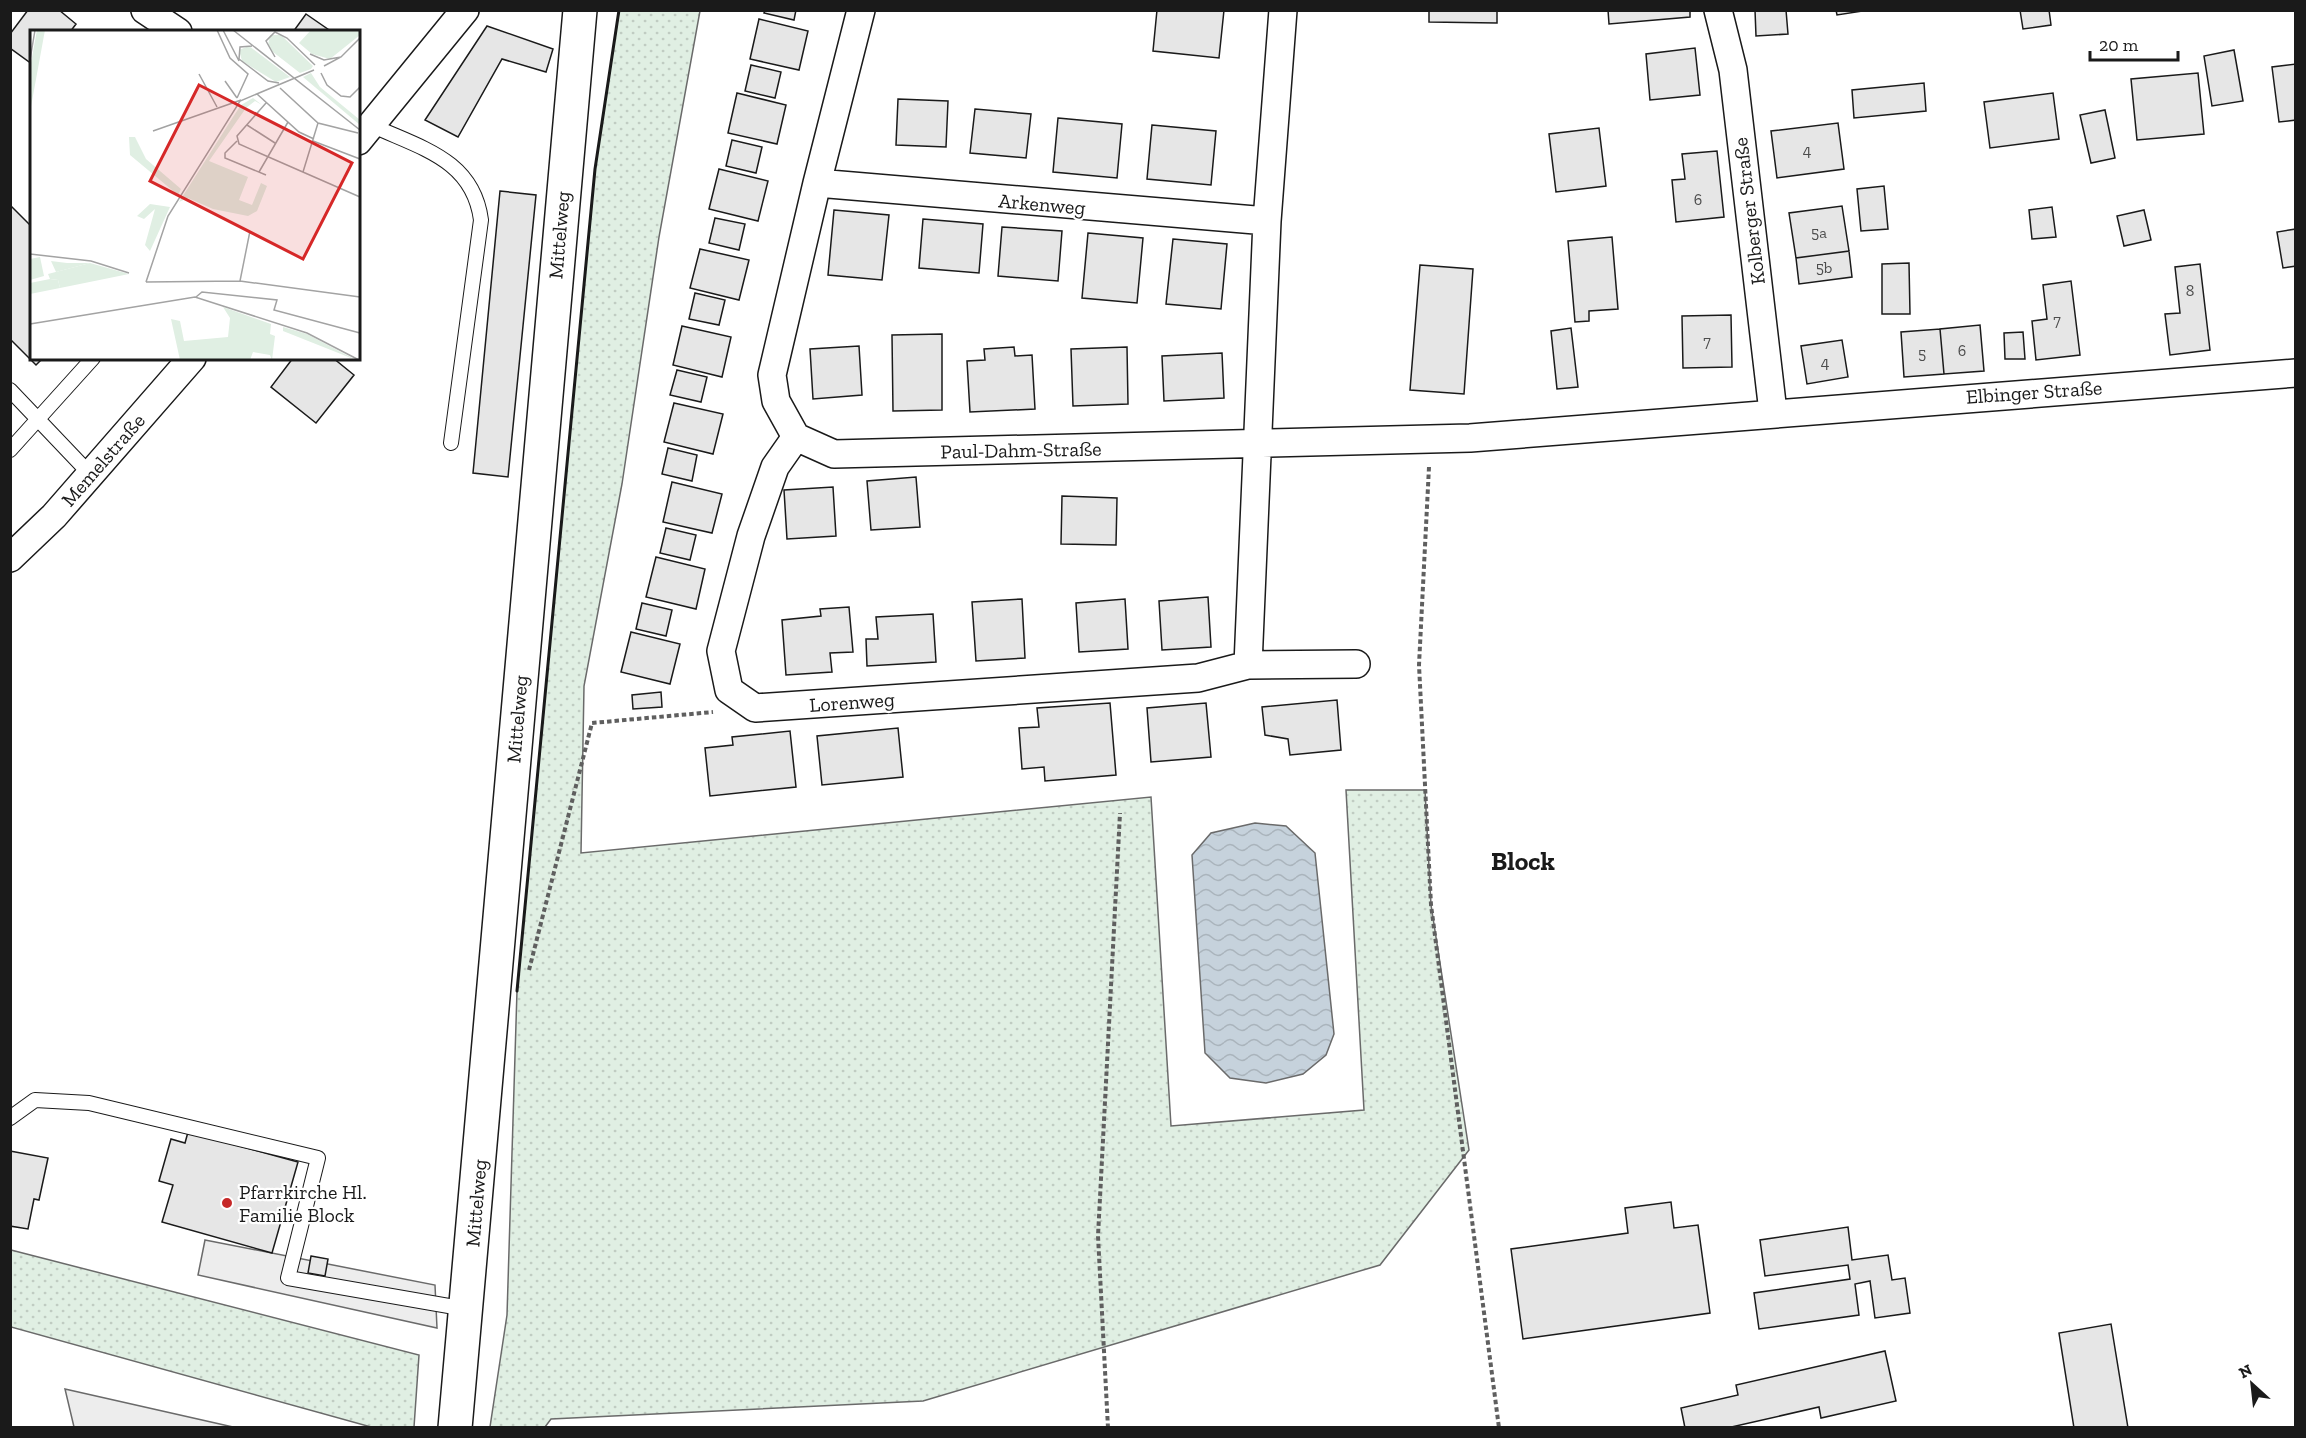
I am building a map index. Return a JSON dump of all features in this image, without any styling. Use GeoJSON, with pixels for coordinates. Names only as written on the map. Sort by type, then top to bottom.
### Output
{"type":"FeatureCollection","features":[{"type":"Feature","properties":{"kind":"main road","name":"Mittelweg"},"geometry":{"type":"LineString","coordinates":[[456,1428],[468,1310],[521,664],[580,10]]}},
{"type":"Feature","properties":{"kind":"street"},"geometry":{"type":"LineString","coordinates":[[145,10],[175,30]]}},
{"type":"Feature","properties":{"kind":"street"},"geometry":{"type":"LineString","coordinates":[[365,133],[465,10]]}},
{"type":"Feature","properties":{"kind":"street"},"geometry":{"type":"LineString","coordinates":[[755,708],[729,690],[721,651],[751,536],[771,477],[775,467],[796,437],[776,401],[772,375],[861,10]]}},
{"type":"Feature","properties":{"kind":"street"},"geometry":{"type":"LineString","coordinates":[[1248,665],[1267,221],[1283,10]]}},
{"type":"Feature","properties":{"kind":"street","name":"Kolberger Straße"},"geometry":{"type":"LineString","coordinates":[[1718,10],[1733,70],[1773,412]]}},
{"type":"Feature","properties":{"kind":"street","name":"Arkenweg"},"geometry":{"type":"LineString","coordinates":[[817,183],[1267,221]]}},
{"type":"Feature","properties":{"kind":"street","name":"Memelstraße"},"geometry":{"type":"LineString","coordinates":[[10,558],[54,516],[190,360]]}},
{"type":"Feature","properties":{"kind":"street","name":"Elbinger Straße"},"geometry":{"type":"LineString","coordinates":[[1430,440],[2295,373]]}},
{"type":"Feature","properties":{"kind":"street","name":"Paul-Dahm-Straße"},"geometry":{"type":"LineString","coordinates":[[796,437],[834,454],[1430,440]]}},
{"type":"Feature","properties":{"kind":"street","name":"Lorenweg"},"geometry":{"type":"LineString","coordinates":[[755,708],[1198,678],[1248,665],[1356,664]]}},
{"type":"Feature","properties":{"kind":"lane"},"geometry":{"type":"LineString","coordinates":[[365,133],[447,162],[470,184],[478,200],[481,220],[451,443]]}},
{"type":"Feature","properties":{"kind":"lane"},"geometry":{"type":"LineString","coordinates":[[10,450],[91,360]]}},
{"type":"Feature","properties":{"kind":"lane"},"geometry":{"type":"LineString","coordinates":[[10,390],[90,474]]}},
{"type":"Feature","properties":{"kind":"lane"},"geometry":{"type":"LineString","coordinates":[[10,1118],[35,1100],[89,1102],[318,1158],[288,1278],[468,1310]]}},
{"type":"Feature","properties":{"kind":"path"},"geometry":{"type":"LineString","coordinates":[[1430,440],[1419,665],[1431,905],[1499,1428]]}},
{"type":"Feature","properties":{"kind":"path"},"geometry":{"type":"LineString","coordinates":[[527,977],[592,723],[755,708]]}},
{"type":"Feature","properties":{"kind":"path"},"geometry":{"type":"LineString","coordinates":[[1108,1428],[1098,1236],[1120,813]]}},
{"type":"Feature","properties":{"kind":"green space"},"geometry":{"type":"Polygon","coordinates":[[[619,11],[700,11],[659,237],[622,484],[584,686],[581,853],[1151,797],[1171,1126],[1364,1110],[1346,790],[1425,790],[1431,905],[1469,1150],[1380,1265],[923,1401],[551,1419],[545,1427],[490,1427],[507,1315],[517,991],[595,169],[619,11]]]}},
{"type":"Feature","properties":{"kind":"green space"},"geometry":{"type":"Polygon","coordinates":[[[11,1250],[419,1355],[414,1427],[371,1427],[11,1327],[11,1250]]]}},
{"type":"Feature","properties":{"kind":"shaded area"},"geometry":{"type":"Polygon","coordinates":[[[205,1240],[435,1285],[437,1328],[198,1275],[205,1240]]]}},
{"type":"Feature","properties":{"kind":"shaded area"},"geometry":{"type":"Polygon","coordinates":[[[65,1389],[233,1427],[74,1427],[65,1389]]]}},
{"type":"Feature","properties":{"kind":"water"},"geometry":{"type":"Polygon","coordinates":[[[1255,823],[1286,826],[1315,853],[1334,1034],[1326,1055],[1303,1074],[1266,1083],[1230,1078],[1205,1053],[1192,855],[1211,833],[1255,823]]]}},
{"type":"Feature","properties":{"kind":"building"},"geometry":{"type":"Polygon","coordinates":[[[28,10],[59,10],[76,24],[72,30],[30,30],[30,63],[10,48],[10,34],[28,10]]]}},
{"type":"Feature","properties":{"kind":"building"},"geometry":{"type":"Polygon","coordinates":[[[765,10],[796,10],[794,20],[764,13],[765,10]]]}},
{"type":"Feature","properties":{"kind":"building"},"geometry":{"type":"Polygon","coordinates":[[[1157,10],[1224,10],[1219,58],[1153,51],[1157,10]]]}},
{"type":"Feature","properties":{"kind":"building"},"geometry":{"type":"Polygon","coordinates":[[[1429,10],[1497,10],[1497,23],[1429,22],[1429,10]]]}},
{"type":"Feature","properties":{"kind":"building"},"geometry":{"type":"Polygon","coordinates":[[[1608,10],[1690,10],[1690,17],[1609,24],[1608,10]]]}},
{"type":"Feature","properties":{"kind":"building"},"geometry":{"type":"Polygon","coordinates":[[[1755,10],[1786,10],[1788,34],[1756,36],[1755,10]]]}},
{"type":"Feature","properties":{"kind":"building"},"geometry":{"type":"Polygon","coordinates":[[[1836,10],[1869,10],[1837,15],[1836,10]]]}},
{"type":"Feature","properties":{"kind":"building"},"geometry":{"type":"Polygon","coordinates":[[[2020,10],[2049,10],[2051,25],[2023,29],[2020,10]]]}},
{"type":"Feature","properties":{"kind":"building"},"geometry":{"type":"Polygon","coordinates":[[[306,14],[329,30],[294,30],[306,14]]]}},
{"type":"Feature","properties":{"kind":"building"},"geometry":{"type":"Polygon","coordinates":[[[759,19],[808,31],[799,70],[750,59],[759,19]]]}},
{"type":"Feature","properties":{"kind":"building"},"geometry":{"type":"Polygon","coordinates":[[[487,26],[553,49],[546,72],[502,59],[458,137],[425,120],[487,26]]]}},
{"type":"Feature","properties":{"kind":"building"},"geometry":{"type":"Polygon","coordinates":[[[1695,48],[1700,95],[1650,100],[1646,54],[1695,48]]]}},
{"type":"Feature","properties":{"kind":"building"},"geometry":{"type":"Polygon","coordinates":[[[2234,50],[2243,101],[2212,106],[2204,56],[2234,50]]]}},
{"type":"Feature","properties":{"kind":"building"},"geometry":{"type":"Polygon","coordinates":[[[2296,64],[2296,120],[2279,122],[2272,67],[2296,64]]]}},
{"type":"Feature","properties":{"kind":"building"},"geometry":{"type":"Polygon","coordinates":[[[751,65],[781,72],[775,98],[745,91],[751,65]]]}},
{"type":"Feature","properties":{"kind":"building"},"geometry":{"type":"Polygon","coordinates":[[[2198,73],[2204,134],[2137,140],[2131,79],[2198,73]]]}},
{"type":"Feature","properties":{"kind":"building"},"geometry":{"type":"Polygon","coordinates":[[[1924,83],[1926,111],[1854,118],[1852,90],[1924,83]]]}},
{"type":"Feature","properties":{"kind":"building"},"geometry":{"type":"Polygon","coordinates":[[[737,93],[786,105],[777,144],[728,133],[737,93]]]}},
{"type":"Feature","properties":{"kind":"building"},"geometry":{"type":"Polygon","coordinates":[[[2053,93],[2059,139],[1990,148],[1984,102],[2053,93]]]}},
{"type":"Feature","properties":{"kind":"building"},"geometry":{"type":"Polygon","coordinates":[[[898,99],[948,101],[946,147],[896,145],[898,99]]]}},
{"type":"Feature","properties":{"kind":"building"},"geometry":{"type":"Polygon","coordinates":[[[975,109],[1031,114],[1026,158],[970,153],[975,109]]]}},
{"type":"Feature","properties":{"kind":"building"},"geometry":{"type":"Polygon","coordinates":[[[2105,110],[2115,158],[2091,163],[2080,115],[2105,110]]]}},
{"type":"Feature","properties":{"kind":"building"},"geometry":{"type":"Polygon","coordinates":[[[1058,118],[1122,124],[1117,178],[1053,172],[1058,118]]]}},
{"type":"Feature","properties":{"kind":"building"},"geometry":{"type":"Polygon","coordinates":[[[1838,123],[1844,169],[1777,178],[1771,131],[1838,123]]]}},
{"type":"Feature","properties":{"kind":"building"},"geometry":{"type":"Polygon","coordinates":[[[1152,125],[1216,131],[1211,185],[1147,179],[1152,125]]]}},
{"type":"Feature","properties":{"kind":"building"},"geometry":{"type":"Polygon","coordinates":[[[1599,128],[1606,186],[1556,192],[1549,134],[1599,128]]]}},
{"type":"Feature","properties":{"kind":"building"},"geometry":{"type":"Polygon","coordinates":[[[732,140],[762,147],[756,173],[726,166],[732,140]]]}},
{"type":"Feature","properties":{"kind":"building"},"geometry":{"type":"Polygon","coordinates":[[[1717,151],[1724,217],[1676,222],[1672,180],[1685,179],[1682,154],[1717,151]]]}},
{"type":"Feature","properties":{"kind":"building"},"geometry":{"type":"Polygon","coordinates":[[[719,169],[768,181],[758,221],[709,209],[719,169]]]}},
{"type":"Feature","properties":{"kind":"building"},"geometry":{"type":"Polygon","coordinates":[[[1884,186],[1888,229],[1861,231],[1857,189],[1884,186]]]}},
{"type":"Feature","properties":{"kind":"building"},"geometry":{"type":"Polygon","coordinates":[[[500,191],[536,195],[508,477],[473,473],[500,191]]]}},
{"type":"Feature","properties":{"kind":"building"},"geometry":{"type":"Polygon","coordinates":[[[10,205],[30,225],[30,359],[10,339],[10,205]]]}},
{"type":"Feature","properties":{"kind":"building"},"geometry":{"type":"Polygon","coordinates":[[[1842,206],[1849,251],[1796,258],[1789,213],[1842,206]]]}},
{"type":"Feature","properties":{"kind":"building"},"geometry":{"type":"Polygon","coordinates":[[[2052,207],[2056,237],[2032,239],[2029,210],[2052,207]]]}},
{"type":"Feature","properties":{"kind":"building"},"geometry":{"type":"Polygon","coordinates":[[[834,210],[889,215],[882,280],[828,275],[834,210]]]}},
{"type":"Feature","properties":{"kind":"building"},"geometry":{"type":"Polygon","coordinates":[[[2144,210],[2151,240],[2124,246],[2117,216],[2144,210]]]}},
{"type":"Feature","properties":{"kind":"building"},"geometry":{"type":"Polygon","coordinates":[[[715,218],[745,224],[739,250],[709,243],[715,218]]]}},
{"type":"Feature","properties":{"kind":"building"},"geometry":{"type":"Polygon","coordinates":[[[923,219],[983,224],[979,273],[919,268],[923,219]]]}},
{"type":"Feature","properties":{"kind":"building"},"geometry":{"type":"Polygon","coordinates":[[[1002,227],[1062,231],[1058,281],[998,276],[1002,227]]]}},
{"type":"Feature","properties":{"kind":"building"},"geometry":{"type":"Polygon","coordinates":[[[2296,229],[2296,266],[2283,268],[2277,232],[2296,229]]]}},
{"type":"Feature","properties":{"kind":"building"},"geometry":{"type":"Polygon","coordinates":[[[1088,233],[1143,238],[1137,303],[1082,298],[1088,233]]]}},
{"type":"Feature","properties":{"kind":"building"},"geometry":{"type":"Polygon","coordinates":[[[1612,237],[1618,309],[1589,311],[1589,321],[1575,322],[1568,241],[1612,237]]]}},
{"type":"Feature","properties":{"kind":"building"},"geometry":{"type":"Polygon","coordinates":[[[1173,239],[1227,244],[1221,309],[1166,304],[1173,239]]]}},
{"type":"Feature","properties":{"kind":"building"},"geometry":{"type":"Polygon","coordinates":[[[700,249],[749,260],[739,300],[690,288],[700,249]]]}},
{"type":"Feature","properties":{"kind":"building"},"geometry":{"type":"Polygon","coordinates":[[[1849,251],[1852,277],[1799,284],[1796,258],[1849,251]]]}},
{"type":"Feature","properties":{"kind":"building"},"geometry":{"type":"Polygon","coordinates":[[[1909,263],[1910,314],[1882,314],[1882,264],[1909,263]]]}},
{"type":"Feature","properties":{"kind":"building"},"geometry":{"type":"Polygon","coordinates":[[[2200,264],[2210,350],[2170,355],[2165,314],[2180,313],[2175,267],[2200,264]]]}},
{"type":"Feature","properties":{"kind":"building"},"geometry":{"type":"Polygon","coordinates":[[[1420,265],[1473,269],[1464,394],[1410,390],[1420,265]]]}},
{"type":"Feature","properties":{"kind":"building"},"geometry":{"type":"Polygon","coordinates":[[[2071,281],[2080,355],[2036,360],[2032,321],[2047,319],[2043,285],[2071,281]]]}},
{"type":"Feature","properties":{"kind":"building"},"geometry":{"type":"Polygon","coordinates":[[[695,293],[725,300],[719,325],[689,319],[695,293]]]}},
{"type":"Feature","properties":{"kind":"building"},"geometry":{"type":"Polygon","coordinates":[[[1731,315],[1732,367],[1683,368],[1682,316],[1731,315]]]}},
{"type":"Feature","properties":{"kind":"building"},"geometry":{"type":"Polygon","coordinates":[[[1980,325],[1984,371],[1944,374],[1940,329],[1980,325]]]}},
{"type":"Feature","properties":{"kind":"building"},"geometry":{"type":"Polygon","coordinates":[[[682,326],[731,337],[722,377],[673,365],[682,326]]]}},
{"type":"Feature","properties":{"kind":"building"},"geometry":{"type":"Polygon","coordinates":[[[1571,328],[1578,387],[1557,389],[1551,331],[1571,328]]]}},
{"type":"Feature","properties":{"kind":"building"},"geometry":{"type":"Polygon","coordinates":[[[1940,329],[1944,374],[1904,377],[1901,332],[1940,329]]]}},
{"type":"Feature","properties":{"kind":"building"},"geometry":{"type":"Polygon","coordinates":[[[2023,332],[2025,359],[2005,359],[2004,333],[2023,332]]]}},
{"type":"Feature","properties":{"kind":"building"},"geometry":{"type":"Polygon","coordinates":[[[942,334],[942,410],[893,411],[892,335],[942,334]]]}},
{"type":"Feature","properties":{"kind":"building"},"geometry":{"type":"Polygon","coordinates":[[[1842,340],[1848,377],[1807,384],[1801,346],[1842,340]]]}},
{"type":"Feature","properties":{"kind":"building"},"geometry":{"type":"Polygon","coordinates":[[[859,346],[862,395],[813,399],[810,349],[859,346]]]}},
{"type":"Feature","properties":{"kind":"building"},"geometry":{"type":"Polygon","coordinates":[[[1014,347],[1015,356],[1032,355],[1035,409],[970,412],[967,361],[985,360],[984,349],[1014,347]]]}},
{"type":"Feature","properties":{"kind":"building"},"geometry":{"type":"Polygon","coordinates":[[[1127,347],[1128,404],[1073,406],[1071,349],[1127,347]]]}},
{"type":"Feature","properties":{"kind":"building"},"geometry":{"type":"Polygon","coordinates":[[[1222,353],[1224,398],[1164,401],[1162,356],[1222,353]]]}},
{"type":"Feature","properties":{"kind":"building"},"geometry":{"type":"Polygon","coordinates":[[[31,360],[41,360],[36,365],[31,360]]]}},
{"type":"Feature","properties":{"kind":"building"},"geometry":{"type":"Polygon","coordinates":[[[291,360],[335,360],[354,375],[316,423],[271,387],[291,360]]]}},
{"type":"Feature","properties":{"kind":"building"},"geometry":{"type":"Polygon","coordinates":[[[677,370],[707,377],[701,402],[670,395],[677,370]]]}},
{"type":"Feature","properties":{"kind":"building"},"geometry":{"type":"Polygon","coordinates":[[[674,403],[723,414],[713,454],[664,442],[674,403]]]}},
{"type":"Feature","properties":{"kind":"building"},"geometry":{"type":"Polygon","coordinates":[[[668,448],[697,455],[692,481],[662,474],[668,448]]]}},
{"type":"Feature","properties":{"kind":"building"},"geometry":{"type":"Polygon","coordinates":[[[916,477],[920,527],[871,530],[867,481],[916,477]]]}},
{"type":"Feature","properties":{"kind":"building"},"geometry":{"type":"Polygon","coordinates":[[[672,482],[722,494],[712,533],[663,522],[672,482]]]}},
{"type":"Feature","properties":{"kind":"building"},"geometry":{"type":"Polygon","coordinates":[[[833,487],[836,536],[787,539],[784,490],[833,487]]]}},
{"type":"Feature","properties":{"kind":"building"},"geometry":{"type":"Polygon","coordinates":[[[1062,496],[1117,498],[1116,545],[1061,544],[1062,496]]]}},
{"type":"Feature","properties":{"kind":"building"},"geometry":{"type":"Polygon","coordinates":[[[666,528],[696,535],[690,560],[660,553],[666,528]]]}},
{"type":"Feature","properties":{"kind":"building"},"geometry":{"type":"Polygon","coordinates":[[[656,557],[705,569],[696,609],[646,597],[656,557]]]}},
{"type":"Feature","properties":{"kind":"building"},"geometry":{"type":"Polygon","coordinates":[[[1208,597],[1211,647],[1162,650],[1159,601],[1208,597]]]}},
{"type":"Feature","properties":{"kind":"building"},"geometry":{"type":"Polygon","coordinates":[[[1022,599],[1025,658],[976,661],[972,602],[1022,599]]]}},
{"type":"Feature","properties":{"kind":"building"},"geometry":{"type":"Polygon","coordinates":[[[1125,599],[1128,649],[1079,652],[1076,603],[1125,599]]]}},
{"type":"Feature","properties":{"kind":"building"},"geometry":{"type":"Polygon","coordinates":[[[642,603],[672,610],[666,636],[636,629],[642,603]]]}},
{"type":"Feature","properties":{"kind":"building"},"geometry":{"type":"Polygon","coordinates":[[[849,607],[853,652],[830,653],[832,672],[786,675],[782,620],[821,616],[820,609],[849,607]]]}},
{"type":"Feature","properties":{"kind":"building"},"geometry":{"type":"Polygon","coordinates":[[[933,614],[936,662],[867,666],[866,639],[878,639],[876,617],[933,614]]]}},
{"type":"Feature","properties":{"kind":"building"},"geometry":{"type":"Polygon","coordinates":[[[631,632],[680,644],[670,684],[621,672],[631,632]]]}},
{"type":"Feature","properties":{"kind":"building"},"geometry":{"type":"Polygon","coordinates":[[[661,692],[662,707],[633,709],[632,695],[661,692]]]}},
{"type":"Feature","properties":{"kind":"building"},"geometry":{"type":"Polygon","coordinates":[[[1337,700],[1341,750],[1290,755],[1288,739],[1265,735],[1262,707],[1337,700]]]}},
{"type":"Feature","properties":{"kind":"building"},"geometry":{"type":"Polygon","coordinates":[[[1110,703],[1116,775],[1045,781],[1044,767],[1022,769],[1019,728],[1039,727],[1037,708],[1110,703]]]}},
{"type":"Feature","properties":{"kind":"building"},"geometry":{"type":"Polygon","coordinates":[[[1206,703],[1211,757],[1151,762],[1147,708],[1206,703]]]}},
{"type":"Feature","properties":{"kind":"building"},"geometry":{"type":"Polygon","coordinates":[[[898,728],[903,777],[822,785],[817,736],[898,728]]]}},
{"type":"Feature","properties":{"kind":"building"},"geometry":{"type":"Polygon","coordinates":[[[790,731],[796,787],[710,796],[705,748],[733,745],[732,737],[790,731]]]}},
{"type":"Feature","properties":{"kind":"building","name":"Pfarrkirche Hl. Familie Block"},"geometry":{"type":"Polygon","coordinates":[[[188,1132],[298,1162],[272,1253],[162,1222],[173,1185],[159,1181],[171,1139],[185,1143],[188,1132]]]}},
{"type":"Feature","properties":{"kind":"building"},"geometry":{"type":"Polygon","coordinates":[[[10,1151],[48,1158],[39,1200],[34,1199],[28,1229],[10,1226],[10,1151]]]}},
{"type":"Feature","properties":{"kind":"building"},"geometry":{"type":"Polygon","coordinates":[[[1671,1202],[1674,1228],[1698,1225],[1710,1313],[1523,1339],[1511,1249],[1628,1233],[1625,1208],[1671,1202]]]}},
{"type":"Feature","properties":{"kind":"building"},"geometry":{"type":"Polygon","coordinates":[[[1848,1227],[1852,1260],[1888,1255],[1892,1280],[1905,1278],[1910,1313],[1875,1318],[1870,1281],[1855,1284],[1859,1315],[1759,1329],[1754,1293],[1850,1279],[1848,1265],[1765,1276],[1760,1240],[1848,1227]]]}},
{"type":"Feature","properties":{"kind":"building"},"geometry":{"type":"Polygon","coordinates":[[[311,1256],[328,1259],[325,1276],[308,1273],[311,1256]]]}},
{"type":"Feature","properties":{"kind":"building"},"geometry":{"type":"Polygon","coordinates":[[[2111,1324],[2128,1428],[2074,1428],[2059,1333],[2111,1324]]]}},
{"type":"Feature","properties":{"kind":"building"},"geometry":{"type":"Polygon","coordinates":[[[1885,1351],[1896,1401],[1821,1418],[1819,1407],[1727,1428],[1685,1428],[1681,1408],[1738,1395],[1736,1385],[1885,1351]]]}},
{"type":"Feature","properties":{"kind":"wall"},"geometry":{"type":"LineString","coordinates":[[517,991],[595,169],[619,10]]}},
{"type":"Feature","properties":{"kind":"place","name":"Pfarrkirche Hl. Familie Block"},"geometry":{"type":"Point","coordinates":[227,1203]}},
{"type":"Feature","properties":{"kind":"district","name":"Block"},"geometry":{"type":"Point","coordinates":[1523,861]}}]}
